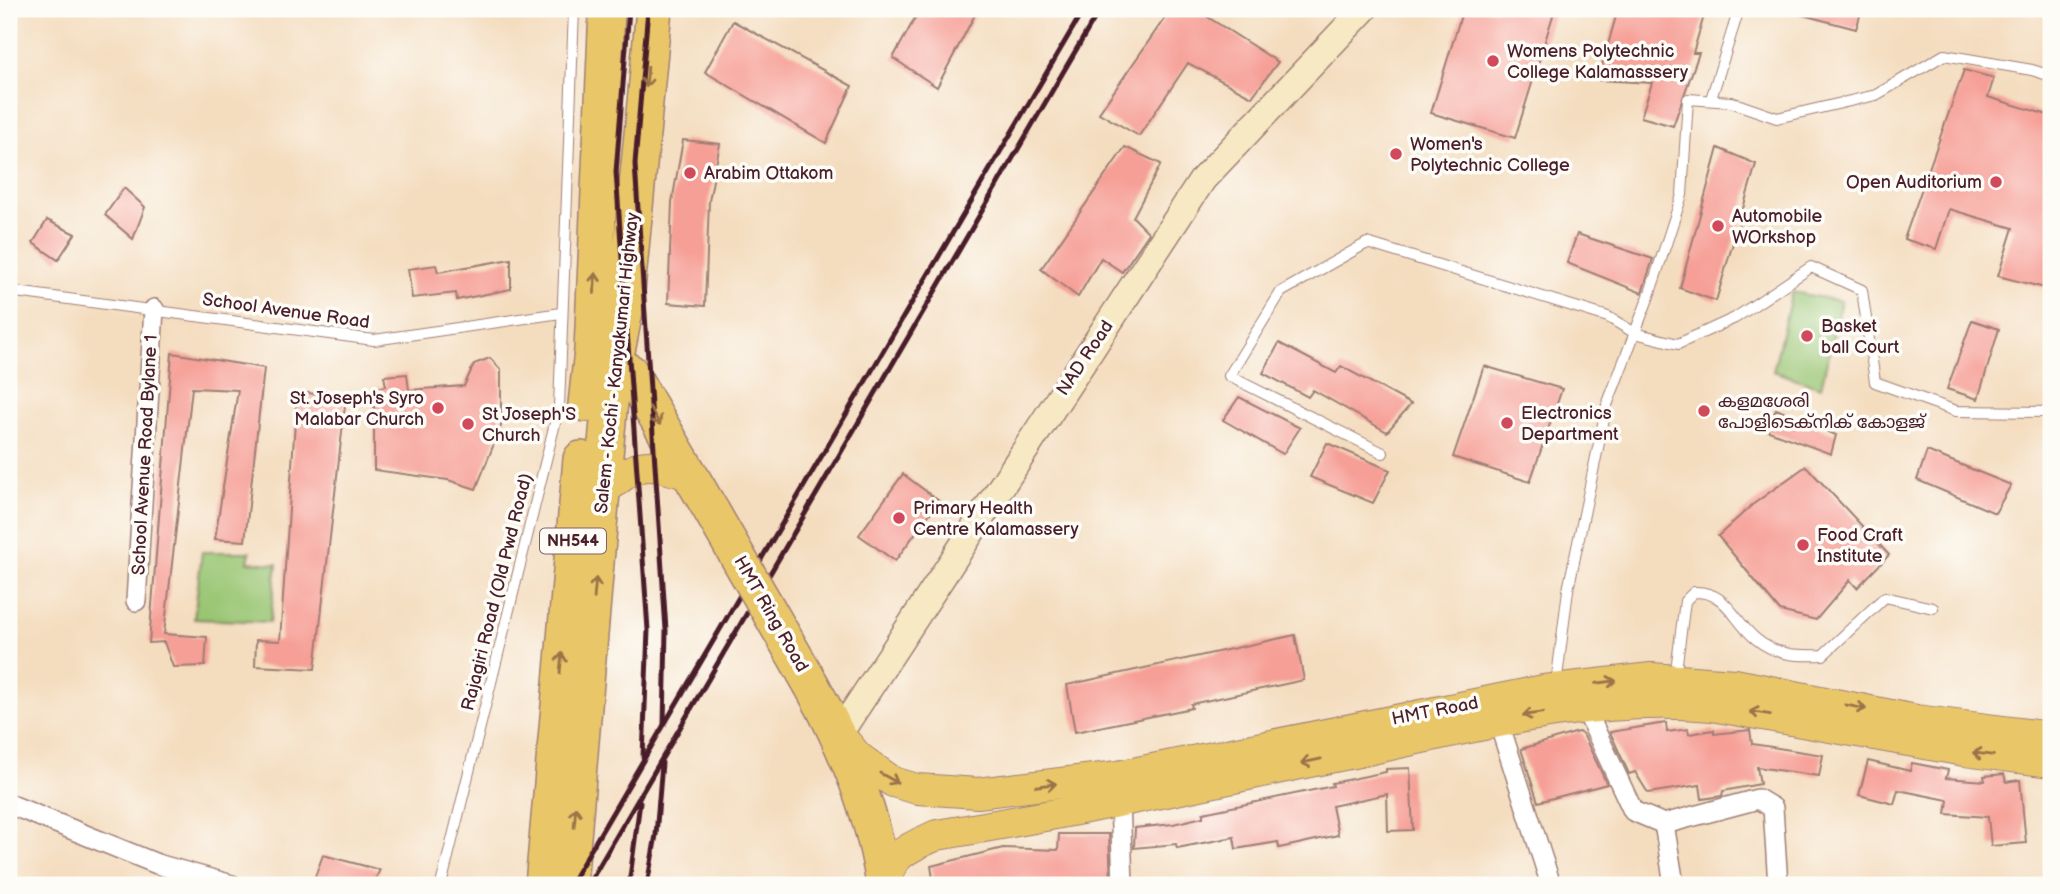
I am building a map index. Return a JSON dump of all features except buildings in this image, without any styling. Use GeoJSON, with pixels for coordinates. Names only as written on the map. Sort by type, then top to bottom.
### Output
{"type":"FeatureCollection","features":[{"type":"Feature","properties":{"kind":"highway","name":"Salem - Kochi - Kanyakumari Highway"},"geometry":{"type":"LineString","coordinates":[[569,730],[602,492],[592,351],[607,9]]}},
{"type":"Feature","properties":{"kind":"highway","name":"Salem - Kochi - Kanyakumari Highway"},"geometry":{"type":"LineString","coordinates":[[569,885],[569,730],[596,422],[613,370],[625,311],[654,9]]}},
{"type":"Feature","properties":{"kind":"highway","name":"HMT Ring Road"},"geometry":{"type":"LineString","coordinates":[[613,370],[630,372],[839,734],[874,831],[885,885]]}},
{"type":"Feature","properties":{"kind":"highway","name":"NH544"},"geometry":{"type":"LineString","coordinates":[[543,885],[569,730]]}},
{"type":"Feature","properties":{"kind":"main road"},"geometry":{"type":"LineString","coordinates":[[602,492],[639,465],[654,465],[689,475]]}},
{"type":"Feature","properties":{"kind":"main road","name":"HMT Road"},"geometry":{"type":"LineString","coordinates":[[839,734],[858,757],[893,782],[917,789],[978,793],[1118,776],[1403,716],[1616,680],[1675,678],[1735,684],[1916,720],[2051,737]]}},
{"type":"Feature","properties":{"kind":"main road","name":"HMT Road"},"geometry":{"type":"LineString","coordinates":[[885,885],[891,863],[901,852],[937,835],[1120,800],[1498,720],[1585,708],[1674,703],[1712,706],[1964,751],[2051,762]]}},
{"type":"Feature","properties":{"kind":"street","name":"NAD Road"},"geometry":{"type":"LineString","coordinates":[[839,734],[1203,179],[1364,9]]}},
{"type":"Feature","properties":{"kind":"street","name":"School Avenue Road Bylane 1"},"geometry":{"type":"LineString","coordinates":[[136,601],[154,309]]}},
{"type":"Feature","properties":{"kind":"street"},"geometry":{"type":"LineString","coordinates":[[1585,708],[1633,811],[1664,824],[1758,799],[1773,808],[1778,885]]}},
{"type":"Feature","properties":{"kind":"street"},"geometry":{"type":"LineString","coordinates":[[1498,720],[1551,885]]}},
{"type":"Feature","properties":{"kind":"street"},"geometry":{"type":"LineString","coordinates":[[1120,800],[1123,885]]}},
{"type":"Feature","properties":{"kind":"street"},"geometry":{"type":"LineString","coordinates":[[9,804],[157,864],[232,885]]}},
{"type":"Feature","properties":{"kind":"street"},"geometry":{"type":"LineString","coordinates":[[1664,824],[1673,878]]}},
{"type":"Feature","properties":{"kind":"lane","name":"Rajagiri Road (Old Pwd Road)"},"geometry":{"type":"LineString","coordinates":[[441,885],[559,407],[575,9]]}},
{"type":"Feature","properties":{"kind":"lane"},"geometry":{"type":"LineString","coordinates":[[1711,99],[1739,9]]}},
{"type":"Feature","properties":{"kind":"lane"},"geometry":{"type":"LineString","coordinates":[[1555,689],[1568,590],[1607,405],[1635,333],[1682,195],[1688,99],[1731,102],[1777,118],[1876,95],[1944,55],[2032,70],[2051,76]]}},
{"type":"Feature","properties":{"kind":"lane"},"geometry":{"type":"LineString","coordinates":[[1383,453],[1229,376],[1281,292],[1367,243],[1608,317],[1635,333],[1678,344],[1735,318],[1811,267],[1862,290],[1875,382],[1956,411],[2051,412]]}},
{"type":"Feature","properties":{"kind":"lane","name":"School Avenue Road"},"geometry":{"type":"LineString","coordinates":[[9,298],[16,292],[374,340],[561,313]]}},
{"type":"Feature","properties":{"kind":"lane"},"geometry":{"type":"LineString","coordinates":[[1675,678],[1685,601],[1694,592],[1709,592],[1719,598],[1755,639],[1787,655],[1795,656],[1823,655],[1885,597],[1933,608]]}},
{"type":"Feature","properties":{"kind":"green space","name":"Basket ball Court"},"geometry":{"type":"Polygon","coordinates":[[[1792,292],[1841,301],[1821,387],[1773,371],[1792,292]]]}},
{"type":"Feature","properties":{"kind":"green space"},"geometry":{"type":"Polygon","coordinates":[[[202,552],[250,552],[248,562],[277,564],[270,622],[194,619],[202,552]]]}},
{"type":"Feature","properties":{"kind":"railway"},"geometry":{"type":"LineString","coordinates":[[629,9],[616,172],[648,630],[643,757]]}},
{"type":"Feature","properties":{"kind":"railway"},"geometry":{"type":"LineString","coordinates":[[648,9],[635,164],[666,630],[664,725]]}},
{"type":"Feature","properties":{"kind":"railway"},"geometry":{"type":"LineString","coordinates":[[570,885],[1084,9]]}},
{"type":"Feature","properties":{"kind":"railway"},"geometry":{"type":"LineString","coordinates":[[588,885],[1100,9]]}},
{"type":"Feature","properties":{"kind":"railway"},"geometry":{"type":"LineString","coordinates":[[647,885],[656,835],[662,763]]}},
{"type":"Feature","properties":{"kind":"railway"},"geometry":{"type":"LineString","coordinates":[[629,885],[640,802]]}},
{"type":"Feature","properties":{"kind":"place","name":"Womens Polytechnic College Kalamasssery"},"geometry":{"type":"Point","coordinates":[1493,61]}},
{"type":"Feature","properties":{"kind":"place","name":"Women's Polytechnic College"},"geometry":{"type":"Point","coordinates":[1396,154]}},
{"type":"Feature","properties":{"kind":"place","name":"Arabim Ottakom"},"geometry":{"type":"Point","coordinates":[690,173]}},
{"type":"Feature","properties":{"kind":"place","name":"Open Auditorium"},"geometry":{"type":"Point","coordinates":[1996,182]}},
{"type":"Feature","properties":{"kind":"place","name":"Automobile WOrkshop"},"geometry":{"type":"Point","coordinates":[1718,226]}},
{"type":"Feature","properties":{"kind":"place","name":"Basket ball Court"},"geometry":{"type":"Point","coordinates":[1807,336]}},
{"type":"Feature","properties":{"kind":"place","name":"St. Joseph's Syro Malabar Church"},"geometry":{"type":"Point","coordinates":[438,408]}},
{"type":"Feature","properties":{"kind":"place","name":"കളമശേരി പോളിടെക്നിക് കോളജ്"},"geometry":{"type":"Point","coordinates":[1704,411]}},
{"type":"Feature","properties":{"kind":"place","name":"Electronics Department"},"geometry":{"type":"Point","coordinates":[1507,423]}},
{"type":"Feature","properties":{"kind":"place","name":"St Joseph'S Church"},"geometry":{"type":"Point","coordinates":[468,424]}},
{"type":"Feature","properties":{"kind":"place","name":"Primary Health Centre Kalamassery"},"geometry":{"type":"Point","coordinates":[899,518]}},
{"type":"Feature","properties":{"kind":"place","name":"Food Craft Institute"},"geometry":{"type":"Point","coordinates":[1803,545]}}]}
